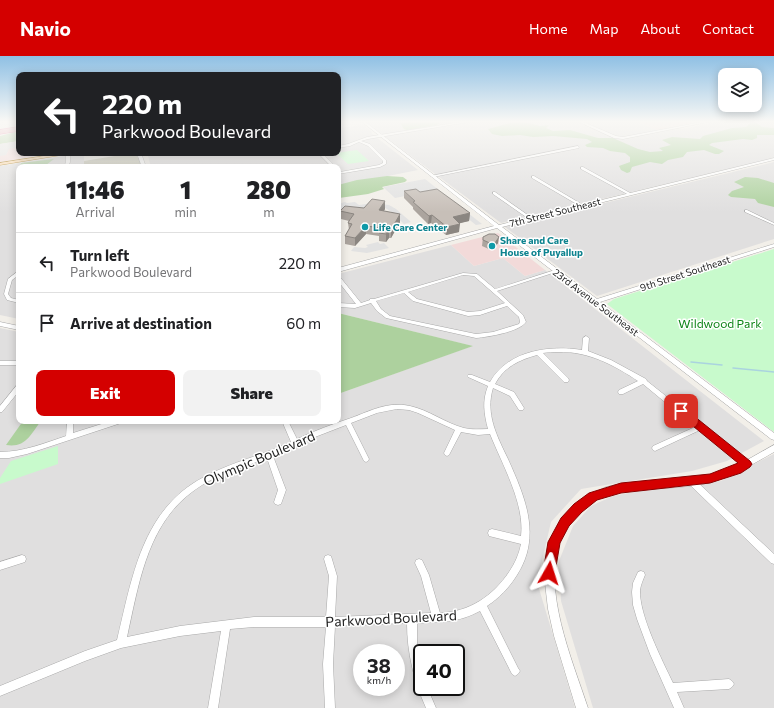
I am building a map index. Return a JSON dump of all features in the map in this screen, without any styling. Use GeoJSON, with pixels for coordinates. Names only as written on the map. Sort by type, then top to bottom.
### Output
{"type":"FeatureCollection","features":[{"type":"Feature","properties":{"kind":"main road"},"geometry":{"type":"LineString","coordinates":[[0,164],[51,156]]}},
{"type":"Feature","properties":{"kind":"street"},"geometry":{"type":"LineString","coordinates":[[341,172],[380,166],[385,163],[385,160],[375,151]]}},
{"type":"Feature","properties":{"kind":"street","name":"23rd Avenue Southeast"},"geometry":{"type":"LineString","coordinates":[[402,151],[498,227],[774,437]]}},
{"type":"Feature","properties":{"kind":"street"},"geometry":{"type":"LineString","coordinates":[[433,176],[556,151]]}},
{"type":"Feature","properties":{"kind":"street"},"geometry":{"type":"LineString","coordinates":[[323,156],[331,164]]}},
{"type":"Feature","properties":{"kind":"street","name":"7th Street Southeast"},"geometry":{"type":"LineString","coordinates":[[341,269],[581,205],[774,159]]}},
{"type":"Feature","properties":{"kind":"street"},"geometry":{"type":"LineString","coordinates":[[582,168],[630,194]]}},
{"type":"Feature","properties":{"kind":"street"},"geometry":{"type":"LineString","coordinates":[[534,177],[581,205]]}},
{"type":"Feature","properties":{"kind":"street"},"geometry":{"type":"LineString","coordinates":[[494,194],[530,218]]}},
{"type":"Feature","properties":{"kind":"street"},"geometry":{"type":"LineString","coordinates":[[746,211],[774,224]]}},
{"type":"Feature","properties":{"kind":"street","name":"9th Street Southeast"},"geometry":{"type":"LineString","coordinates":[[596,301],[774,245]]}},
{"type":"Feature","properties":{"kind":"street"},"geometry":{"type":"LineString","coordinates":[[494,291],[557,272]]}},
{"type":"Feature","properties":{"kind":"street"},"geometry":{"type":"LineString","coordinates":[[341,306],[344,307],[359,304],[372,300],[469,273],[476,276],[522,316],[523,322],[520,325],[493,335],[476,336],[388,317],[382,314],[372,300]]}},
{"type":"Feature","properties":{"kind":"street"},"geometry":{"type":"LineString","coordinates":[[16,275],[12,277],[8,283],[6,294],[7,298],[16,301]]}},
{"type":"Feature","properties":{"kind":"street"},"geometry":{"type":"LineString","coordinates":[[341,282],[359,304]]}},
{"type":"Feature","properties":{"kind":"street"},"geometry":{"type":"LineString","coordinates":[[404,291],[415,300],[468,314],[480,313],[508,304]]}},
{"type":"Feature","properties":{"kind":"street"},"geometry":{"type":"LineString","coordinates":[[0,324],[16,327]]}},
{"type":"Feature","properties":{"kind":"street"},"geometry":{"type":"LineString","coordinates":[[585,353],[586,338]]}},
{"type":"Feature","properties":{"kind":"street","name":"Parkwood Boulevard"},"geometry":{"type":"LineString","coordinates":[[0,692],[85,656],[121,643],[150,636],[254,622],[330,622],[437,618],[461,615],[482,606],[512,577],[518,566],[525,541],[525,513],[521,499],[492,431],[487,403],[492,385],[508,364],[538,352],[555,349],[585,353],[619,365],[644,381],[746,464]]}},
{"type":"Feature","properties":{"kind":"street"},"geometry":{"type":"LineString","coordinates":[[538,352],[566,380]]}},
{"type":"Feature","properties":{"kind":"street"},"geometry":{"type":"LineString","coordinates":[[0,363],[16,363]]}},
{"type":"Feature","properties":{"kind":"street"},"geometry":{"type":"LineString","coordinates":[[470,376],[512,394],[521,408]]}},
{"type":"Feature","properties":{"kind":"street"},"geometry":{"type":"LineString","coordinates":[[620,392],[644,381]]}},
{"type":"Feature","properties":{"kind":"street"},"geometry":{"type":"LineString","coordinates":[[0,410],[16,391]]}},
{"type":"Feature","properties":{"kind":"street","name":"Olympic Boulevard"},"geometry":{"type":"LineString","coordinates":[[341,424],[373,412],[399,407],[415,410],[450,427],[476,433],[492,431]]}},
{"type":"Feature","properties":{"kind":"street"},"geometry":{"type":"LineString","coordinates":[[347,421],[366,459]]}},
{"type":"Feature","properties":{"kind":"street"},"geometry":{"type":"LineString","coordinates":[[69,437],[70,424]]}},
{"type":"Feature","properties":{"kind":"street"},"geometry":{"type":"LineString","coordinates":[[0,454],[16,454],[110,424]]}},
{"type":"Feature","properties":{"kind":"street"},"geometry":{"type":"LineString","coordinates":[[286,424],[295,443]]}},
{"type":"Feature","properties":{"kind":"street","name":"Olympic Boulevard"},"geometry":{"type":"LineString","coordinates":[[121,643],[143,558],[150,539],[162,516],[182,496],[203,481],[229,469],[270,455],[340,424]]}},
{"type":"Feature","properties":{"kind":"street"},"geometry":{"type":"LineString","coordinates":[[655,448],[701,427]]}},
{"type":"Feature","properties":{"kind":"street"},"geometry":{"type":"LineString","coordinates":[[447,453],[459,429]]}},
{"type":"Feature","properties":{"kind":"street"},"geometry":{"type":"LineString","coordinates":[[582,708],[562,643],[550,588],[550,559],[554,542],[565,522],[578,508],[593,496],[621,488],[691,481],[721,475],[737,469],[774,448]]}},
{"type":"Feature","properties":{"kind":"street"},"geometry":{"type":"LineString","coordinates":[[270,455],[282,490],[278,502]]}},
{"type":"Feature","properties":{"kind":"street"},"geometry":{"type":"LineString","coordinates":[[691,481],[774,560]]}},
{"type":"Feature","properties":{"kind":"street"},"geometry":{"type":"LineString","coordinates":[[492,533],[525,541]]}},
{"type":"Feature","properties":{"kind":"street"},"geometry":{"type":"LineString","coordinates":[[0,566],[22,559]]}},
{"type":"Feature","properties":{"kind":"street"},"geometry":{"type":"LineString","coordinates":[[328,559],[333,576],[328,664],[330,708]]}},
{"type":"Feature","properties":{"kind":"street"},"geometry":{"type":"LineString","coordinates":[[419,563],[437,618]]}},
{"type":"Feature","properties":{"kind":"street"},"geometry":{"type":"LineString","coordinates":[[641,575],[636,593],[642,620],[679,708]]}},
{"type":"Feature","properties":{"kind":"street"},"geometry":{"type":"LineString","coordinates":[[482,606],[516,671]]}},
{"type":"Feature","properties":{"kind":"street"},"geometry":{"type":"LineString","coordinates":[[412,619],[411,640],[415,664],[420,683],[431,708]]}},
{"type":"Feature","properties":{"kind":"street"},"geometry":{"type":"LineString","coordinates":[[213,708],[226,625]]}},
{"type":"Feature","properties":{"kind":"street"},"geometry":{"type":"LineString","coordinates":[[670,688],[729,684]]}},
{"type":"Feature","properties":{"kind":"shaded area"},"geometry":{"type":"Polygon","coordinates":[[[0,151],[16,151],[16,156],[37,156],[0,162],[0,151]]]}},
{"type":"Feature","properties":{"kind":"shaded area"},"geometry":{"type":"Polygon","coordinates":[[[0,151],[8,151],[6,155],[0,156],[0,151]]]}},
{"type":"Feature","properties":{"kind":"shaded area"},"geometry":{"type":"Polygon","coordinates":[[[341,151],[394,151],[418,170],[341,185],[341,164],[150,164],[148,156],[341,156],[341,151]]]}},
{"type":"Feature","properties":{"kind":"shaded area"},"geometry":{"type":"Polygon","coordinates":[[[405,151],[774,151],[774,158],[501,223],[405,151]]]}},
{"type":"Feature","properties":{"kind":"shaded area"},"geometry":{"type":"Polygon","coordinates":[[[65,156],[84,156],[84,164],[16,164],[16,318],[0,315],[0,166],[65,156]]]}},
{"type":"Feature","properties":{"kind":"shaded area"},"geometry":{"type":"Polygon","coordinates":[[[115,156],[137,156],[140,164],[84,164],[84,161],[115,156]]]}},
{"type":"Feature","properties":{"kind":"shaded area"},"geometry":{"type":"Polygon","coordinates":[[[774,162],[774,239],[597,296],[505,227],[774,162]]]}},
{"type":"Feature","properties":{"kind":"shaded area"},"geometry":{"type":"Polygon","coordinates":[[[425,179],[482,224],[476,225],[438,195],[425,192],[395,198],[383,187],[425,179]]]}},
{"type":"Feature","properties":{"kind":"shaded area"},"geometry":{"type":"Polygon","coordinates":[[[355,202],[359,205],[373,203],[389,205],[411,222],[404,224],[384,207],[356,209],[341,216],[341,203],[355,202]]]}},
{"type":"Feature","properties":{"kind":"shaded area"},"geometry":{"type":"Polygon","coordinates":[[[498,233],[545,270],[525,276],[503,258],[474,266],[451,245],[498,233]]]}},
{"type":"Feature","properties":{"kind":"shaded area"},"geometry":{"type":"Polygon","coordinates":[[[378,242],[380,244],[384,243],[389,248],[367,253],[351,251],[354,247],[365,248],[368,247],[366,245],[378,242]]]}},
{"type":"Feature","properties":{"kind":"shaded area"},"geometry":{"type":"Polygon","coordinates":[[[451,245],[474,266],[503,258],[525,276],[545,270],[764,441],[727,461],[692,471],[581,489],[551,522],[537,582],[575,708],[0,708],[0,328],[16,331],[16,424],[341,424],[341,393],[472,346],[341,314],[341,273],[451,245]]]}},
{"type":"Feature","properties":{"kind":"shaded area"},"geometry":{"type":"Polygon","coordinates":[[[774,454],[774,708],[593,708],[561,601],[559,561],[573,526],[591,506],[613,496],[644,490],[721,481],[774,454]]]}},
{"type":"Feature","properties":{"kind":"green space"},"geometry":{"type":"Polygon","coordinates":[[[359,151],[369,161],[348,164],[339,156],[341,156],[341,152],[359,151]]]}},
{"type":"Feature","properties":{"kind":"green space"},"geometry":{"type":"Polygon","coordinates":[[[613,151],[692,151],[687,152],[683,157],[668,160],[662,164],[650,162],[632,167],[630,172],[627,173],[621,170],[619,166],[630,162],[630,157],[625,153],[613,151]]]}},
{"type":"Feature","properties":{"kind":"green space"},"geometry":{"type":"Polygon","coordinates":[[[708,151],[723,151],[719,154],[708,151]]]}},
{"type":"Feature","properties":{"kind":"green space"},"geometry":{"type":"Polygon","coordinates":[[[54,159],[47,164],[21,163],[54,159]]]}},
{"type":"Feature","properties":{"kind":"green space"},"geometry":{"type":"Polygon","coordinates":[[[387,176],[403,177],[407,180],[405,182],[382,187],[384,189],[368,194],[341,198],[341,184],[357,180],[387,176]]]}},
{"type":"Feature","properties":{"kind":"green space"},"geometry":{"type":"Polygon","coordinates":[[[745,177],[758,178],[774,183],[774,207],[758,203],[755,199],[731,197],[728,195],[732,191],[744,187],[734,182],[745,177]]]}},
{"type":"Feature","properties":{"kind":"green space","name":"Wildwood Park"},"geometry":{"type":"Polygon","coordinates":[[[774,249],[774,432],[607,304],[614,299],[774,249]]]}},
{"type":"Feature","properties":{"kind":"green space"},"geometry":{"type":"Polygon","coordinates":[[[341,314],[473,346],[341,393],[341,314]]]}},
{"type":"Feature","properties":{"kind":"green space"},"geometry":{"type":"Polygon","coordinates":[[[21,424],[39,424],[30,436],[23,442],[13,445],[6,445],[21,424]]]}},
{"type":"Feature","properties":{"kind":"green space"},"geometry":{"type":"Polygon","coordinates":[[[58,446],[58,464],[0,484],[0,478],[11,461],[58,446]]]}},
{"type":"Feature","properties":{"kind":"building"},"geometry":{"type":"Polygon","coordinates":[[[416,189],[420,192],[437,189],[470,213],[453,217],[460,224],[447,227],[432,215],[429,216],[413,202],[415,201],[404,191],[416,189]]]}},
{"type":"Feature","properties":{"kind":"building"},"geometry":{"type":"Polygon","coordinates":[[[372,199],[385,201],[379,210],[400,214],[391,230],[389,230],[386,234],[379,233],[382,228],[366,226],[355,238],[345,236],[352,224],[348,223],[354,214],[341,210],[345,206],[364,208],[372,199]]]}},
{"type":"Feature","properties":{"kind":"building"},"geometry":{"type":"Polygon","coordinates":[[[489,234],[495,234],[499,237],[495,243],[492,244],[483,240],[483,237],[489,234]]]}},
{"type":"Feature","properties":{"kind":"waterway"},"geometry":{"type":"LineString","coordinates":[[691,362],[722,365]]}},
{"type":"Feature","properties":{"kind":"waterway"},"geometry":{"type":"LineString","coordinates":[[733,368],[774,372]]}},
{"type":"Feature","properties":{"kind":"place","name":"Life Care Center"},"geometry":{"type":"Point","coordinates":[365,227]}},
{"type":"Feature","properties":{"kind":"place","name":"Share and Care House of Puyallup"},"geometry":{"type":"Point","coordinates":[492,246]}},
{"type":"Feature","properties":{"kind":"route"},"geometry":{"type":"LineString","coordinates":[[549,573],[550,559],[554,542],[565,522],[578,508],[593,496],[612,489],[710,478],[737,469],[746,464],[681,411]]}}]}
